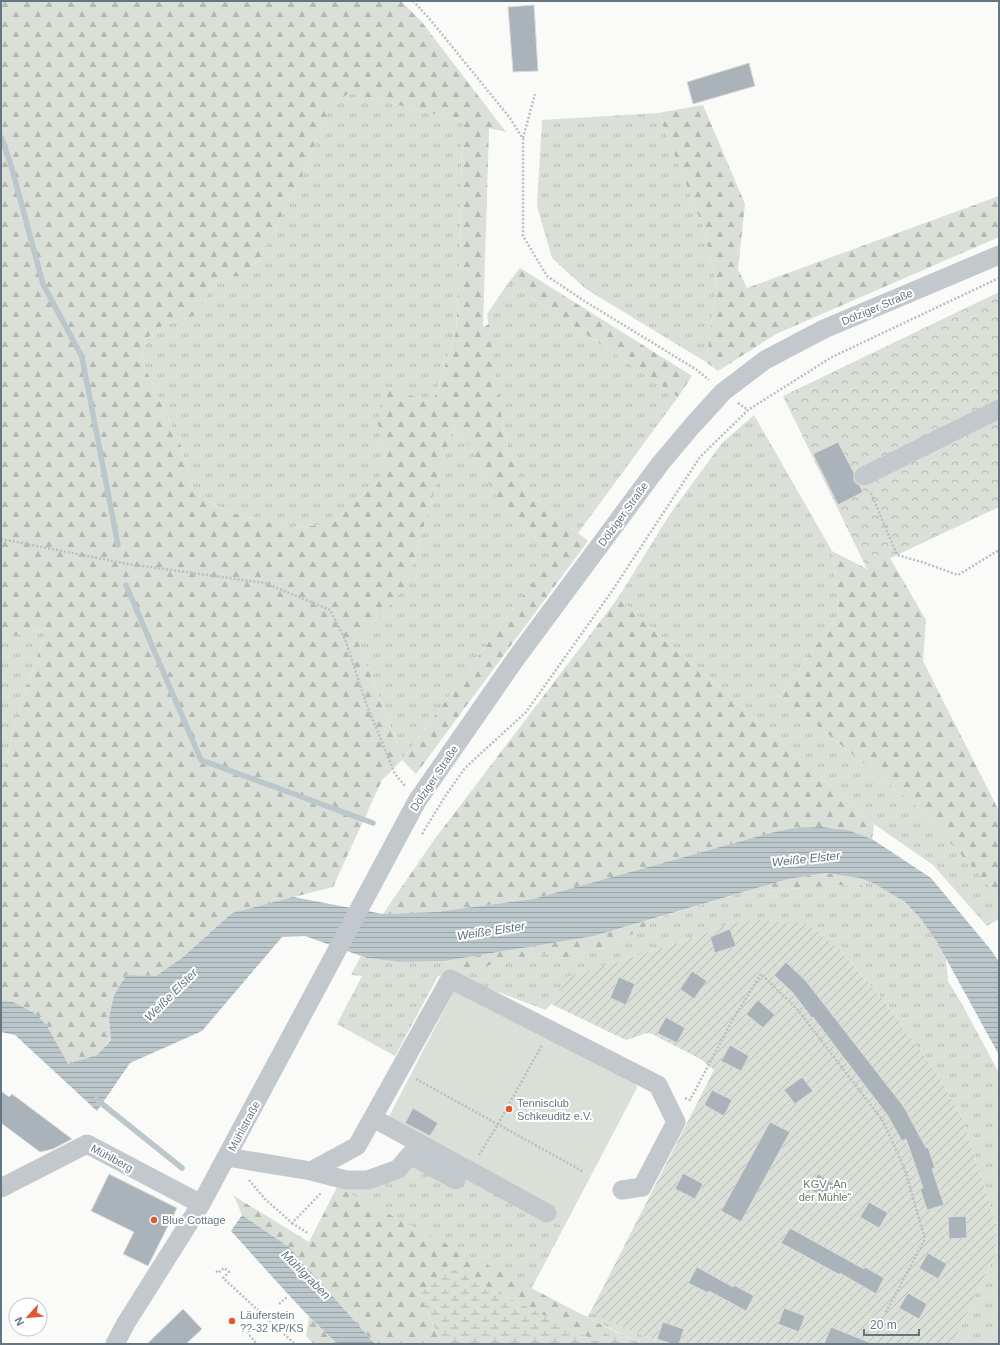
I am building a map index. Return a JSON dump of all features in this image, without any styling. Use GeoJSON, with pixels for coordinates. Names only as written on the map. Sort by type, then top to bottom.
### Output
{"type":"FeatureCollection","features":[{"type":"Feature","properties":{"kind":"street","name":"Dölziger Straße"},"geometry":{"type":"LineString","coordinates":[[362,902],[417,801],[517,658],[660,464],[723,392],[765,360],[824,329],[999,255]]}},
{"type":"Feature","properties":{"kind":"street"},"geometry":{"type":"LineString","coordinates":[[864,476],[999,409]]}},
{"type":"Feature","properties":{"kind":"street","name":"Mühlstraße"},"geometry":{"type":"LineString","coordinates":[[115,1344],[126,1323],[201,1204],[362,902]]}},
{"type":"Feature","properties":{"kind":"street"},"geometry":{"type":"LineString","coordinates":[[311,1171],[357,1146],[450,979],[658,1084],[676,1122],[642,1187],[622,1190]]}},
{"type":"Feature","properties":{"kind":"street"},"geometry":{"type":"LineString","coordinates":[[373,1118],[463,1176]]}},
{"type":"Feature","properties":{"kind":"street","name":"Mühlberg"},"geometry":{"type":"LineString","coordinates":[[1,1188],[87,1144],[201,1204]]}},
{"type":"Feature","properties":{"kind":"street"},"geometry":{"type":"LineString","coordinates":[[227,1157],[311,1171],[346,1180],[368,1180],[398,1169],[410,1154],[546,1213]]}},
{"type":"Feature","properties":{"kind":"path"},"geometry":{"type":"LineString","coordinates":[[413,1],[428,17],[510,118],[523,139]]}},
{"type":"Feature","properties":{"kind":"path"},"geometry":{"type":"LineString","coordinates":[[535,94],[523,139],[523,236],[547,276],[586,302],[697,370]]}},
{"type":"Feature","properties":{"kind":"path"},"geometry":{"type":"LineString","coordinates":[[422,834],[465,768],[526,712],[612,591],[700,457],[748,410],[832,357],[999,278]]}},
{"type":"Feature","properties":{"kind":"path"},"geometry":{"type":"LineString","coordinates":[[864,476],[897,555],[958,575],[999,550]]}},
{"type":"Feature","properties":{"kind":"path"},"geometry":{"type":"LineString","coordinates":[[1,539],[128,564],[265,583],[330,610],[345,639],[366,703],[395,774],[417,801]]}},
{"type":"Feature","properties":{"kind":"path"},"geometry":{"type":"LineString","coordinates":[[684,1097],[690,1100],[732,1020],[761,974],[797,1008],[883,1121],[905,1170],[925,1239],[885,1314]]}},
{"type":"Feature","properties":{"kind":"path"},"geometry":{"type":"LineString","coordinates":[[463,1176],[498,1124],[544,1040]]}},
{"type":"Feature","properties":{"kind":"path"},"geometry":{"type":"LineString","coordinates":[[399,1070],[584,1172]]}},
{"type":"Feature","properties":{"kind":"path"},"geometry":{"type":"LineString","coordinates":[[245,1176],[266,1199],[292,1223],[308,1234]]}},
{"type":"Feature","properties":{"kind":"path"},"geometry":{"type":"LineString","coordinates":[[292,1223],[335,1177]]}},
{"type":"Feature","properties":{"kind":"path"},"geometry":{"type":"LineString","coordinates":[[216,1271],[218,1273],[224,1268],[229,1272],[223,1278],[295,1344]]}},
{"type":"Feature","properties":{"kind":"path"},"geometry":{"type":"LineString","coordinates":[[279,1304],[287,1297]]}},
{"type":"Feature","properties":{"kind":"path"},"geometry":{"type":"LineString","coordinates":[[244,1329],[258,1344]]}},
{"type":"Feature","properties":{"kind":"green space"},"geometry":{"type":"Polygon","coordinates":[[[1,1],[401,1],[421,21],[506,132],[489,128],[483,327],[489,324],[504,433],[525,490],[588,541],[416,774],[402,760],[382,780],[333,887],[232,913],[183,957],[156,976],[126,975],[114,995],[109,1018],[111,1039],[97,1055],[68,1065],[47,1026],[13,1002],[1,1002],[1,789],[13,728],[47,628],[1,639],[1,1]],[[350,93],[330,105],[302,175],[260,259],[242,276],[219,277],[194,316],[164,324],[145,340],[142,361],[181,446],[194,494],[232,513],[287,527],[330,525],[377,481],[386,465],[378,424],[381,402],[388,389],[433,402],[456,332],[460,259],[462,121],[350,93]],[[454,424],[406,587],[357,639],[403,759],[552,556],[494,493],[471,448],[454,424]]]}},
{"type":"Feature","properties":{"kind":"green space"},"geometry":{"type":"Polygon","coordinates":[[[350,93],[462,121],[460,259],[456,332],[433,402],[388,390],[378,424],[386,465],[377,481],[330,525],[287,527],[232,513],[194,494],[181,446],[142,361],[145,340],[164,324],[194,316],[219,277],[242,276],[260,259],[302,175],[330,105],[350,93]]]}},
{"type":"Feature","properties":{"kind":"green space"},"geometry":{"type":"Polygon","coordinates":[[[703,105],[745,204],[738,269],[747,288],[999,196],[999,237],[776,334],[718,371],[706,362],[717,284],[703,227],[658,113],[703,105]]]}},
{"type":"Feature","properties":{"kind":"green space"},"geometry":{"type":"Polygon","coordinates":[[[658,113],[703,227],[717,284],[706,362],[586,289],[552,258],[537,206],[542,120],[658,113]]]}},
{"type":"Feature","properties":{"kind":"green space"},"geometry":{"type":"Polygon","coordinates":[[[520,268],[692,376],[678,397],[509,282],[520,268]]]}},
{"type":"Feature","properties":{"kind":"green space"},"geometry":{"type":"Polygon","coordinates":[[[509,282],[678,397],[578,533],[525,490],[504,433],[487,314],[509,282]]]}},
{"type":"Feature","properties":{"kind":"green space"},"geometry":{"type":"Polygon","coordinates":[[[999,292],[999,507],[867,569],[783,396],[999,292]]]}},
{"type":"Feature","properties":{"kind":"green space"},"geometry":{"type":"Polygon","coordinates":[[[754,415],[832,551],[839,613],[781,696],[921,810],[999,897],[999,919],[987,926],[933,865],[874,824],[618,598],[670,514],[722,443],[754,415]]]}},
{"type":"Feature","properties":{"kind":"green space"},"geometry":{"type":"Polygon","coordinates":[[[454,424],[471,448],[494,493],[552,556],[403,759],[357,639],[406,587],[454,424]]]}},
{"type":"Feature","properties":{"kind":"green space"},"geometry":{"type":"Polygon","coordinates":[[[832,551],[867,569],[890,558],[926,620],[923,661],[999,811],[999,897],[921,810],[781,696],[839,613],[832,551]]]}},
{"type":"Feature","properties":{"kind":"green space"},"geometry":{"type":"Polygon","coordinates":[[[618,598],[874,824],[872,839],[848,831],[829,828],[819,827],[789,830],[770,833],[533,899],[436,912],[383,914],[434,840],[618,598]]]}},
{"type":"Feature","properties":{"kind":"green space"},"geometry":{"type":"Polygon","coordinates":[[[47,628],[13,728],[1,789],[1,639],[47,628]]]}},
{"type":"Feature","properties":{"kind":"green space"},"geometry":{"type":"Polygon","coordinates":[[[826,873],[859,878],[862,888],[838,885],[741,893],[788,879],[826,873]]]}},
{"type":"Feature","properties":{"kind":"green space"},"geometry":{"type":"Polygon","coordinates":[[[859,878],[873,883],[905,902],[920,918],[946,958],[948,981],[999,1073],[999,1344],[953,1344],[995,1257],[997,1228],[964,1122],[940,1078],[885,1002],[841,951],[731,923],[696,937],[568,977],[546,1010],[482,986],[455,974],[438,976],[395,1056],[337,1024],[362,976],[351,975],[361,956],[400,962],[445,961],[463,972],[539,953],[551,954],[560,959],[613,945],[664,916],[741,893],[838,885],[862,888],[859,878]]]}},
{"type":"Feature","properties":{"kind":"green space"},"geometry":{"type":"Polygon","coordinates":[[[664,916],[613,945],[560,959],[551,954],[539,953],[463,972],[445,961],[594,936],[664,916]]]}},
{"type":"Feature","properties":{"kind":"green space","name":"KGV „An der Mühle“"},"geometry":{"type":"Polygon","coordinates":[[[758,920],[809,925],[841,951],[885,1002],[940,1078],[964,1122],[997,1228],[995,1257],[953,1344],[664,1344],[590,1313],[714,1070],[702,1060],[652,1034],[647,1033],[626,1040],[551,1004],[568,977],[696,937],[731,923],[758,920]]]}},
{"type":"Feature","properties":{"kind":"green space","name":"Tennisclub Schkeuditz e.V."},"geometry":{"type":"Polygon","coordinates":[[[454,991],[635,1083],[637,1088],[564,1227],[382,1130],[454,991]]]}},
{"type":"Feature","properties":{"kind":"green space"},"geometry":{"type":"Polygon","coordinates":[[[414,1147],[564,1227],[531,1289],[337,1187],[353,1187],[414,1147]]]}},
{"type":"Feature","properties":{"kind":"green space"},"geometry":{"type":"Polygon","coordinates":[[[337,1187],[610,1329],[596,1341],[496,1292],[420,1295],[442,1344],[375,1344],[289,1247],[242,1215],[234,1196],[309,1242],[337,1187]]]}},
{"type":"Feature","properties":{"kind":"green space"},"geometry":{"type":"Polygon","coordinates":[[[447,1266],[596,1341],[610,1329],[642,1344],[442,1344],[420,1295],[447,1266]]]}},
{"type":"Feature","properties":{"kind":"green space"},"geometry":{"type":"Polygon","coordinates":[[[591,1311],[664,1344],[642,1344],[587,1317],[591,1311]]]}},
{"type":"Feature","properties":{"kind":"green space"},"geometry":{"type":"Polygon","coordinates":[[[309,1317],[338,1344],[313,1344],[306,1336],[309,1317]]]}},
{"type":"Feature","properties":{"kind":"water","name":"Weiße Elster"},"geometry":{"type":"Polygon","coordinates":[[[822,827],[847,830],[872,839],[931,878],[991,950],[999,962],[999,1055],[937,942],[920,918],[905,902],[873,883],[859,878],[826,873],[788,879],[594,936],[445,961],[400,962],[367,958],[305,936],[282,937],[202,1031],[130,1063],[97,1111],[15,1035],[1,1032],[1,1002],[13,1002],[36,1014],[47,1026],[68,1064],[97,1055],[111,1040],[109,1018],[114,995],[126,975],[156,976],[183,957],[232,913],[293,897],[383,914],[436,912],[533,899],[770,833],[794,828],[822,827]]]}},
{"type":"Feature","properties":{"kind":"water"},"geometry":{"type":"Polygon","coordinates":[[[242,1215],[289,1247],[375,1344],[338,1344],[324,1331],[296,1303],[231,1231],[242,1215]]]}},
{"type":"Feature","properties":{"kind":"building"},"geometry":{"type":"Polygon","coordinates":[[[534,5],[538,71],[513,72],[508,7],[534,5]]]}},
{"type":"Feature","properties":{"kind":"building"},"geometry":{"type":"Polygon","coordinates":[[[749,63],[755,86],[693,104],[687,82],[749,63]]]}},
{"type":"Feature","properties":{"kind":"building"},"geometry":{"type":"Polygon","coordinates":[[[838,442],[854,473],[854,481],[860,486],[863,492],[838,505],[813,454],[838,442]]]}},
{"type":"Feature","properties":{"kind":"building"},"geometry":{"type":"Polygon","coordinates":[[[730,929],[736,946],[715,953],[710,937],[730,929]]]}},
{"type":"Feature","properties":{"kind":"building"},"geometry":{"type":"Polygon","coordinates":[[[786,962],[806,981],[904,1107],[926,1148],[928,1147],[935,1168],[932,1169],[944,1205],[927,1210],[920,1189],[923,1188],[906,1139],[902,1141],[888,1116],[813,1017],[812,1018],[793,993],[774,975],[786,962]]]}},
{"type":"Feature","properties":{"kind":"building"},"geometry":{"type":"Polygon","coordinates":[[[692,971],[707,981],[694,999],[680,989],[692,971]]]}},
{"type":"Feature","properties":{"kind":"building"},"geometry":{"type":"Polygon","coordinates":[[[619,977],[635,984],[626,1005],[610,998],[619,977]]]}},
{"type":"Feature","properties":{"kind":"building"},"geometry":{"type":"Polygon","coordinates":[[[758,1000],[775,1015],[763,1028],[746,1014],[758,1000]]]}},
{"type":"Feature","properties":{"kind":"building"},"geometry":{"type":"Polygon","coordinates":[[[666,1017],[685,1028],[677,1043],[657,1033],[666,1017]]]}},
{"type":"Feature","properties":{"kind":"building"},"geometry":{"type":"Polygon","coordinates":[[[730,1045],[749,1056],[741,1071],[721,1061],[730,1045]]]}},
{"type":"Feature","properties":{"kind":"building"},"geometry":{"type":"Polygon","coordinates":[[[802,1077],[813,1091],[795,1104],[784,1090],[802,1077]]]}},
{"type":"Feature","properties":{"kind":"building"},"geometry":{"type":"Polygon","coordinates":[[[712,1090],[732,1100],[724,1116],[704,1105],[712,1090]]]}},
{"type":"Feature","properties":{"kind":"building"},"geometry":{"type":"Polygon","coordinates":[[[1,1091],[9,1097],[12,1094],[72,1139],[53,1149],[40,1152],[1,1123],[1,1091]]]}},
{"type":"Feature","properties":{"kind":"building"},"geometry":{"type":"Polygon","coordinates":[[[413,1108],[438,1123],[430,1136],[405,1123],[413,1108]]]}},
{"type":"Feature","properties":{"kind":"building"},"geometry":{"type":"Polygon","coordinates":[[[770,1122],[790,1132],[741,1222],[721,1211],[770,1122]]]}},
{"type":"Feature","properties":{"kind":"building"},"geometry":{"type":"Polygon","coordinates":[[[683,1173],[703,1184],[695,1199],[675,1189],[683,1173]]]}},
{"type":"Feature","properties":{"kind":"building"},"geometry":{"type":"Polygon","coordinates":[[[109,1174],[177,1208],[148,1266],[123,1254],[134,1232],[91,1211],[109,1174]]]}},
{"type":"Feature","properties":{"kind":"building"},"geometry":{"type":"Polygon","coordinates":[[[818,1174],[837,1185],[829,1200],[809,1189],[818,1174]]]}},
{"type":"Feature","properties":{"kind":"building"},"geometry":{"type":"Polygon","coordinates":[[[869,1202],[888,1213],[879,1228],[860,1217],[869,1202]]]}},
{"type":"Feature","properties":{"kind":"building"},"geometry":{"type":"Polygon","coordinates":[[[966,1216],[967,1238],[949,1239],[948,1217],[966,1216]]]}},
{"type":"Feature","properties":{"kind":"building"},"geometry":{"type":"Polygon","coordinates":[[[790,1228],[864,1269],[865,1267],[884,1278],[876,1294],[840,1273],[840,1275],[781,1243],[790,1228]]]}},
{"type":"Feature","properties":{"kind":"building"},"geometry":{"type":"Polygon","coordinates":[[[928,1253],[947,1264],[938,1279],[919,1268],[928,1253]]]}},
{"type":"Feature","properties":{"kind":"building"},"geometry":{"type":"Polygon","coordinates":[[[697,1267],[733,1287],[734,1285],[754,1296],[746,1311],[709,1291],[708,1293],[688,1283],[697,1267]]]}},
{"type":"Feature","properties":{"kind":"building"},"geometry":{"type":"Polygon","coordinates":[[[908,1293],[927,1304],[919,1319],[899,1308],[908,1293]]]}},
{"type":"Feature","properties":{"kind":"building"},"geometry":{"type":"Polygon","coordinates":[[[784,1308],[805,1316],[799,1332],[778,1324],[784,1308]]]}},
{"type":"Feature","properties":{"kind":"building"},"geometry":{"type":"Polygon","coordinates":[[[183,1309],[202,1329],[186,1344],[147,1344],[183,1309]]]}},
{"type":"Feature","properties":{"kind":"building"},"geometry":{"type":"Polygon","coordinates":[[[663,1322],[684,1329],[679,1344],[672,1344],[657,1339],[663,1322]]]}},
{"type":"Feature","properties":{"kind":"building"},"geometry":{"type":"Polygon","coordinates":[[[831,1327],[871,1343],[824,1344],[831,1327]]]}},
{"type":"Feature","properties":{"kind":"waterway"},"geometry":{"type":"LineString","coordinates":[[1,137],[11,165],[43,284],[82,357],[118,545]]}},
{"type":"Feature","properties":{"kind":"waterway"},"geometry":{"type":"LineString","coordinates":[[126,585],[201,760],[373,823]]}},
{"type":"Feature","properties":{"kind":"waterway","name":"Mühlgraben"},"geometry":{"type":"LineString","coordinates":[[96,1099],[182,1168]]}},
{"type":"Feature","properties":{"kind":"place","name":"Tennisclub Schkeuditz e.V."},"geometry":{"type":"Point","coordinates":[509,1109]}},
{"type":"Feature","properties":{"kind":"place","name":"Blue Cottage"},"geometry":{"type":"Point","coordinates":[154,1220]}},
{"type":"Feature","properties":{"kind":"place","name":"Läuferstein ??-32 KP/KS"},"geometry":{"type":"Point","coordinates":[232,1321]}}]}
